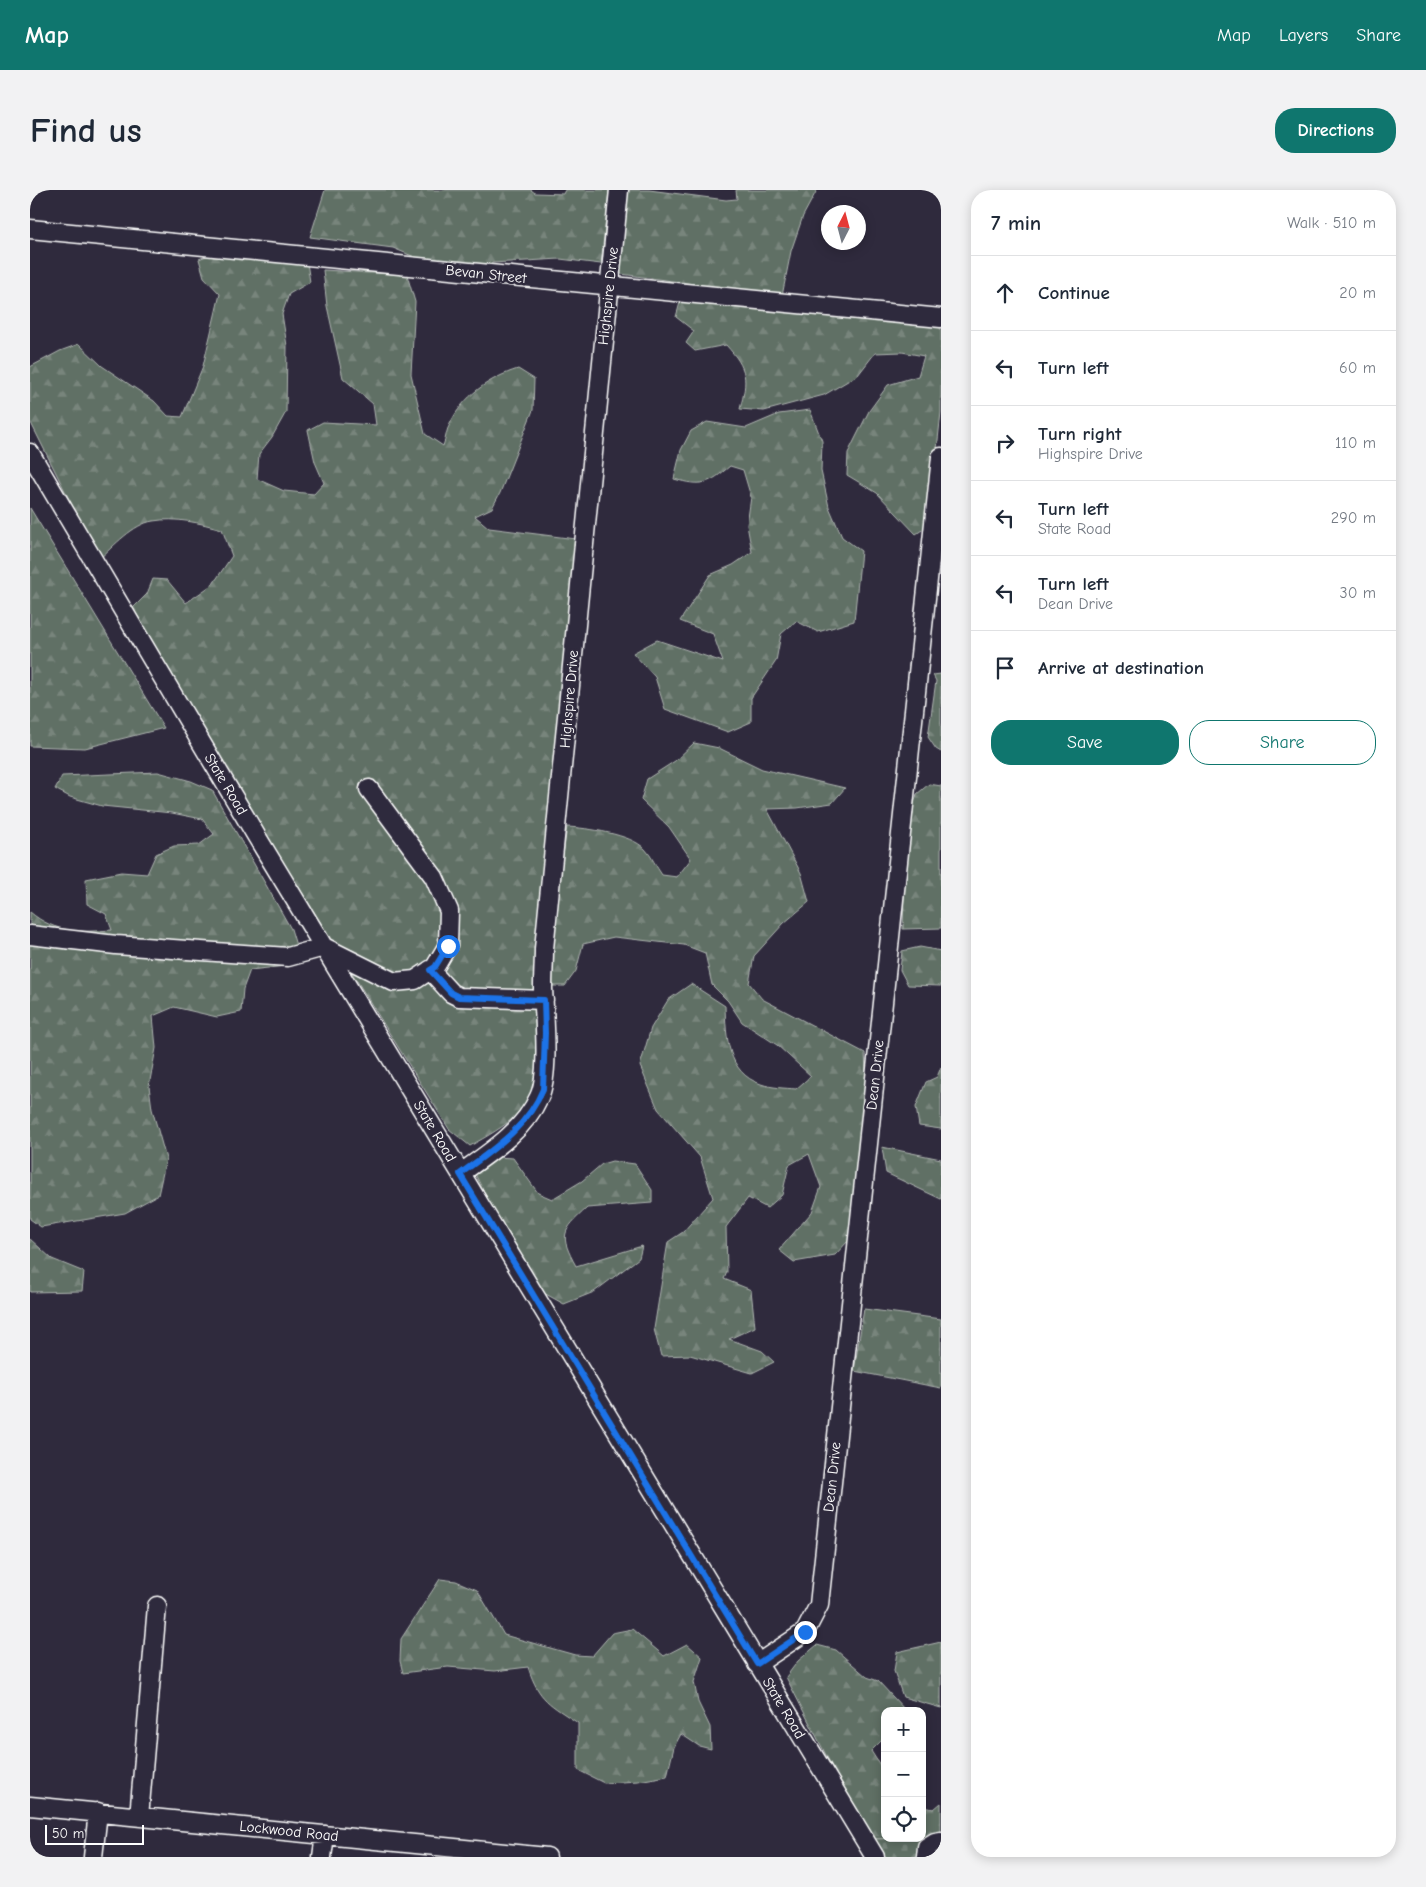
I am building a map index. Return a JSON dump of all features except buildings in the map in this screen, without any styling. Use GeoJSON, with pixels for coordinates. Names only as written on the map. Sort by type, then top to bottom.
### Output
{"type":"FeatureCollection","features":[{"type":"Feature","properties":{"kind":"street","name":"Highspire Drive"},"geometry":{"type":"LineString","coordinates":[[460,1174],[497,1147],[520,1125],[540,1097],[543,1089],[545,1033],[544,949],[608,286],[619,190]]}},
{"type":"Feature","properties":{"kind":"street","name":"Bevan Street"},"geometry":{"type":"LineString","coordinates":[[30,229],[941,318]]}},
{"type":"Feature","properties":{"kind":"street","name":"State Road"},"geometry":{"type":"LineString","coordinates":[[30,453],[460,1174],[875,1857]]}},
{"type":"Feature","properties":{"kind":"street","name":"Dean Drive"},"geometry":{"type":"LineString","coordinates":[[757,1664],[805,1632],[819,1605],[941,457]]}},
{"type":"Feature","properties":{"kind":"street"},"geometry":{"type":"LineString","coordinates":[[30,935],[116,945],[288,957],[324,947],[394,982],[415,980],[435,967],[448,946],[450,911],[434,877],[370,789]]}},
{"type":"Feature","properties":{"kind":"street"},"geometry":{"type":"LineString","coordinates":[[430,970],[451,993],[459,997],[544,1000]]}},
{"type":"Feature","properties":{"kind":"street"},"geometry":{"type":"LineString","coordinates":[[139,1816],[157,1606]]}},
{"type":"Feature","properties":{"kind":"street","name":"Lockwood Road"},"geometry":{"type":"LineString","coordinates":[[30,1806],[547,1857]]}},
{"type":"Feature","properties":{"kind":"street"},"geometry":{"type":"LineString","coordinates":[[94,1857],[98,1812]]}},
{"type":"Feature","properties":{"kind":"street"},"geometry":{"type":"LineString","coordinates":[[322,1857],[325,1835]]}},
{"type":"Feature","properties":{"kind":"street"},"geometry":{"type":"LineString","coordinates":[[926,1857],[927,1847],[935,1842],[941,1842]]}},
{"type":"Feature","properties":{"kind":"green space"},"geometry":{"type":"Polygon","coordinates":[[[325,190],[531,190],[535,193],[563,194],[565,190],[609,190],[601,264],[560,259],[475,264],[417,258],[393,248],[310,237],[325,190]]]}},
{"type":"Feature","properties":{"kind":"green space"},"geometry":{"type":"Polygon","coordinates":[[[628,190],[649,190],[726,200],[737,199],[736,190],[817,190],[803,216],[791,251],[782,296],[621,274],[617,269],[628,190]]]}},
{"type":"Feature","properties":{"kind":"green space"},"geometry":{"type":"Polygon","coordinates":[[[211,254],[307,263],[310,282],[289,294],[282,314],[287,346],[286,412],[272,437],[259,454],[257,479],[284,491],[314,494],[324,483],[315,462],[308,430],[323,422],[376,425],[373,404],[343,378],[327,306],[323,270],[407,275],[415,302],[411,374],[425,434],[443,446],[455,414],[478,389],[497,377],[518,369],[534,379],[533,410],[500,493],[492,508],[475,516],[489,528],[576,539],[535,985],[539,1035],[538,1069],[528,1100],[518,1113],[496,1131],[470,1146],[449,1129],[257,820],[133,608],[147,594],[153,579],[167,580],[186,603],[213,584],[232,556],[222,529],[179,520],[153,521],[138,526],[99,559],[30,421],[30,367],[60,351],[79,344],[102,366],[154,401],[168,416],[182,417],[203,366],[220,294],[204,277],[199,259],[211,254]]]}},
{"type":"Feature","properties":{"kind":"green space"},"geometry":{"type":"Polygon","coordinates":[[[681,299],[941,322],[941,412],[930,514],[925,528],[916,534],[877,493],[847,475],[848,453],[869,411],[888,385],[918,376],[924,356],[902,352],[875,353],[858,375],[824,395],[764,411],[740,409],[745,382],[739,361],[726,345],[695,351],[686,343],[694,331],[676,317],[681,299]]]}},
{"type":"Feature","properties":{"kind":"green space"},"geometry":{"type":"Polygon","coordinates":[[[810,410],[822,441],[821,471],[829,507],[842,537],[861,551],[854,621],[818,632],[796,621],[781,634],[776,661],[751,698],[751,722],[728,732],[665,709],[655,677],[633,653],[657,640],[723,662],[713,634],[680,621],[710,575],[733,565],[752,552],[747,525],[751,497],[743,470],[730,466],[716,477],[698,483],[674,479],[681,450],[691,431],[707,422],[746,428],[779,414],[810,410]]]}},
{"type":"Feature","properties":{"kind":"green space"},"geometry":{"type":"Polygon","coordinates":[[[30,508],[164,728],[85,748],[30,746],[30,508]]]}},
{"type":"Feature","properties":{"kind":"green space"},"geometry":{"type":"Polygon","coordinates":[[[941,674],[941,752],[936,749],[928,737],[936,681],[933,675],[941,674]]]}},
{"type":"Feature","properties":{"kind":"green space"},"geometry":{"type":"Polygon","coordinates":[[[694,743],[719,748],[762,769],[845,788],[832,803],[797,808],[767,809],[801,873],[809,902],[784,923],[754,956],[749,983],[762,999],[865,1053],[868,1107],[849,1240],[835,1255],[794,1262],[779,1250],[812,1212],[821,1187],[809,1154],[789,1165],[782,1195],[767,1208],[748,1198],[726,1227],[727,1272],[724,1279],[751,1290],[755,1327],[729,1339],[762,1351],[774,1362],[752,1373],[690,1355],[661,1356],[654,1329],[668,1242],[683,1232],[713,1198],[700,1157],[658,1109],[640,1066],[651,1028],[668,1000],[691,984],[725,1006],[726,1029],[731,1052],[741,1071],[750,1079],[761,1084],[779,1088],[796,1089],[811,1076],[777,1045],[742,1022],[728,1001],[712,985],[705,953],[684,945],[614,937],[583,944],[576,971],[565,986],[551,986],[549,955],[567,827],[597,830],[630,839],[645,849],[662,875],[677,877],[691,859],[669,827],[641,800],[647,779],[675,761],[694,743]]]}},
{"type":"Feature","properties":{"kind":"green space"},"geometry":{"type":"Polygon","coordinates":[[[158,772],[191,781],[212,790],[291,929],[297,949],[286,966],[250,970],[243,989],[241,1012],[217,1017],[174,1007],[153,1016],[156,1048],[149,1086],[152,1109],[166,1159],[158,1195],[125,1213],[41,1227],[30,1219],[30,912],[59,928],[79,931],[112,930],[106,914],[87,904],[86,879],[121,872],[147,874],[156,854],[174,846],[199,845],[214,834],[202,819],[172,813],[102,806],[70,797],[55,789],[62,776],[158,772]]]}},
{"type":"Feature","properties":{"kind":"green space"},"geometry":{"type":"Polygon","coordinates":[[[929,784],[941,786],[941,928],[903,929],[906,830],[917,794],[929,784]]]}},
{"type":"Feature","properties":{"kind":"green space"},"geometry":{"type":"Polygon","coordinates":[[[920,947],[941,951],[941,986],[908,985],[900,970],[902,951],[920,947]]]}},
{"type":"Feature","properties":{"kind":"green space"},"geometry":{"type":"Polygon","coordinates":[[[941,1067],[941,1129],[919,1126],[916,1107],[926,1082],[937,1077],[941,1067]]]}},
{"type":"Feature","properties":{"kind":"green space"},"geometry":{"type":"Polygon","coordinates":[[[882,1147],[941,1159],[941,1199],[886,1173],[882,1147]]]}},
{"type":"Feature","properties":{"kind":"green space"},"geometry":{"type":"Polygon","coordinates":[[[496,1157],[513,1158],[538,1193],[552,1199],[582,1181],[602,1164],[612,1161],[635,1164],[652,1190],[652,1203],[587,1208],[572,1222],[568,1228],[565,1240],[576,1266],[642,1246],[639,1258],[594,1292],[564,1304],[542,1292],[494,1212],[475,1174],[496,1157]]]}},
{"type":"Feature","properties":{"kind":"green space"},"geometry":{"type":"Polygon","coordinates":[[[30,1239],[52,1259],[84,1272],[82,1291],[30,1292],[30,1239]]]}},
{"type":"Feature","properties":{"kind":"green space"},"geometry":{"type":"Polygon","coordinates":[[[864,1309],[941,1319],[941,1388],[854,1371],[864,1309]]]}},
{"type":"Feature","properties":{"kind":"green space"},"geometry":{"type":"Polygon","coordinates":[[[440,1579],[456,1581],[477,1590],[504,1635],[575,1655],[592,1656],[612,1633],[632,1629],[664,1656],[687,1644],[702,1657],[694,1682],[698,1702],[710,1727],[711,1749],[699,1746],[681,1734],[674,1747],[667,1776],[638,1781],[604,1783],[578,1770],[578,1723],[553,1706],[541,1695],[528,1667],[495,1671],[448,1667],[403,1673],[400,1661],[401,1639],[440,1579]]]}},
{"type":"Feature","properties":{"kind":"green space"},"geometry":{"type":"Polygon","coordinates":[[[941,1642],[941,1708],[903,1697],[894,1671],[897,1652],[941,1642]]]}},
{"type":"Feature","properties":{"kind":"green space"},"geometry":{"type":"Polygon","coordinates":[[[817,1645],[836,1650],[867,1677],[878,1681],[902,1707],[881,1707],[881,1741],[871,1751],[881,1767],[881,1839],[869,1839],[786,1677],[798,1661],[817,1645]]]}},
{"type":"Feature","properties":{"kind":"green space"},"geometry":{"type":"Polygon","coordinates":[[[941,1803],[941,1838],[926,1838],[926,1808],[934,1809],[941,1803]]]}},
{"type":"Feature","properties":{"kind":"green space"},"geometry":{"type":"Polygon","coordinates":[[[926,1838],[941,1838],[941,1857],[881,1857],[869,1839],[881,1839],[881,1842],[926,1842],[926,1838]]]}},
{"type":"Feature","properties":{"kind":"route"},"geometry":{"type":"LineString","coordinates":[[448,946],[435,967],[430,970],[451,993],[468,999],[544,1000],[543,1089],[540,1097],[520,1125],[497,1147],[460,1174],[757,1664],[805,1632]]}}]}
